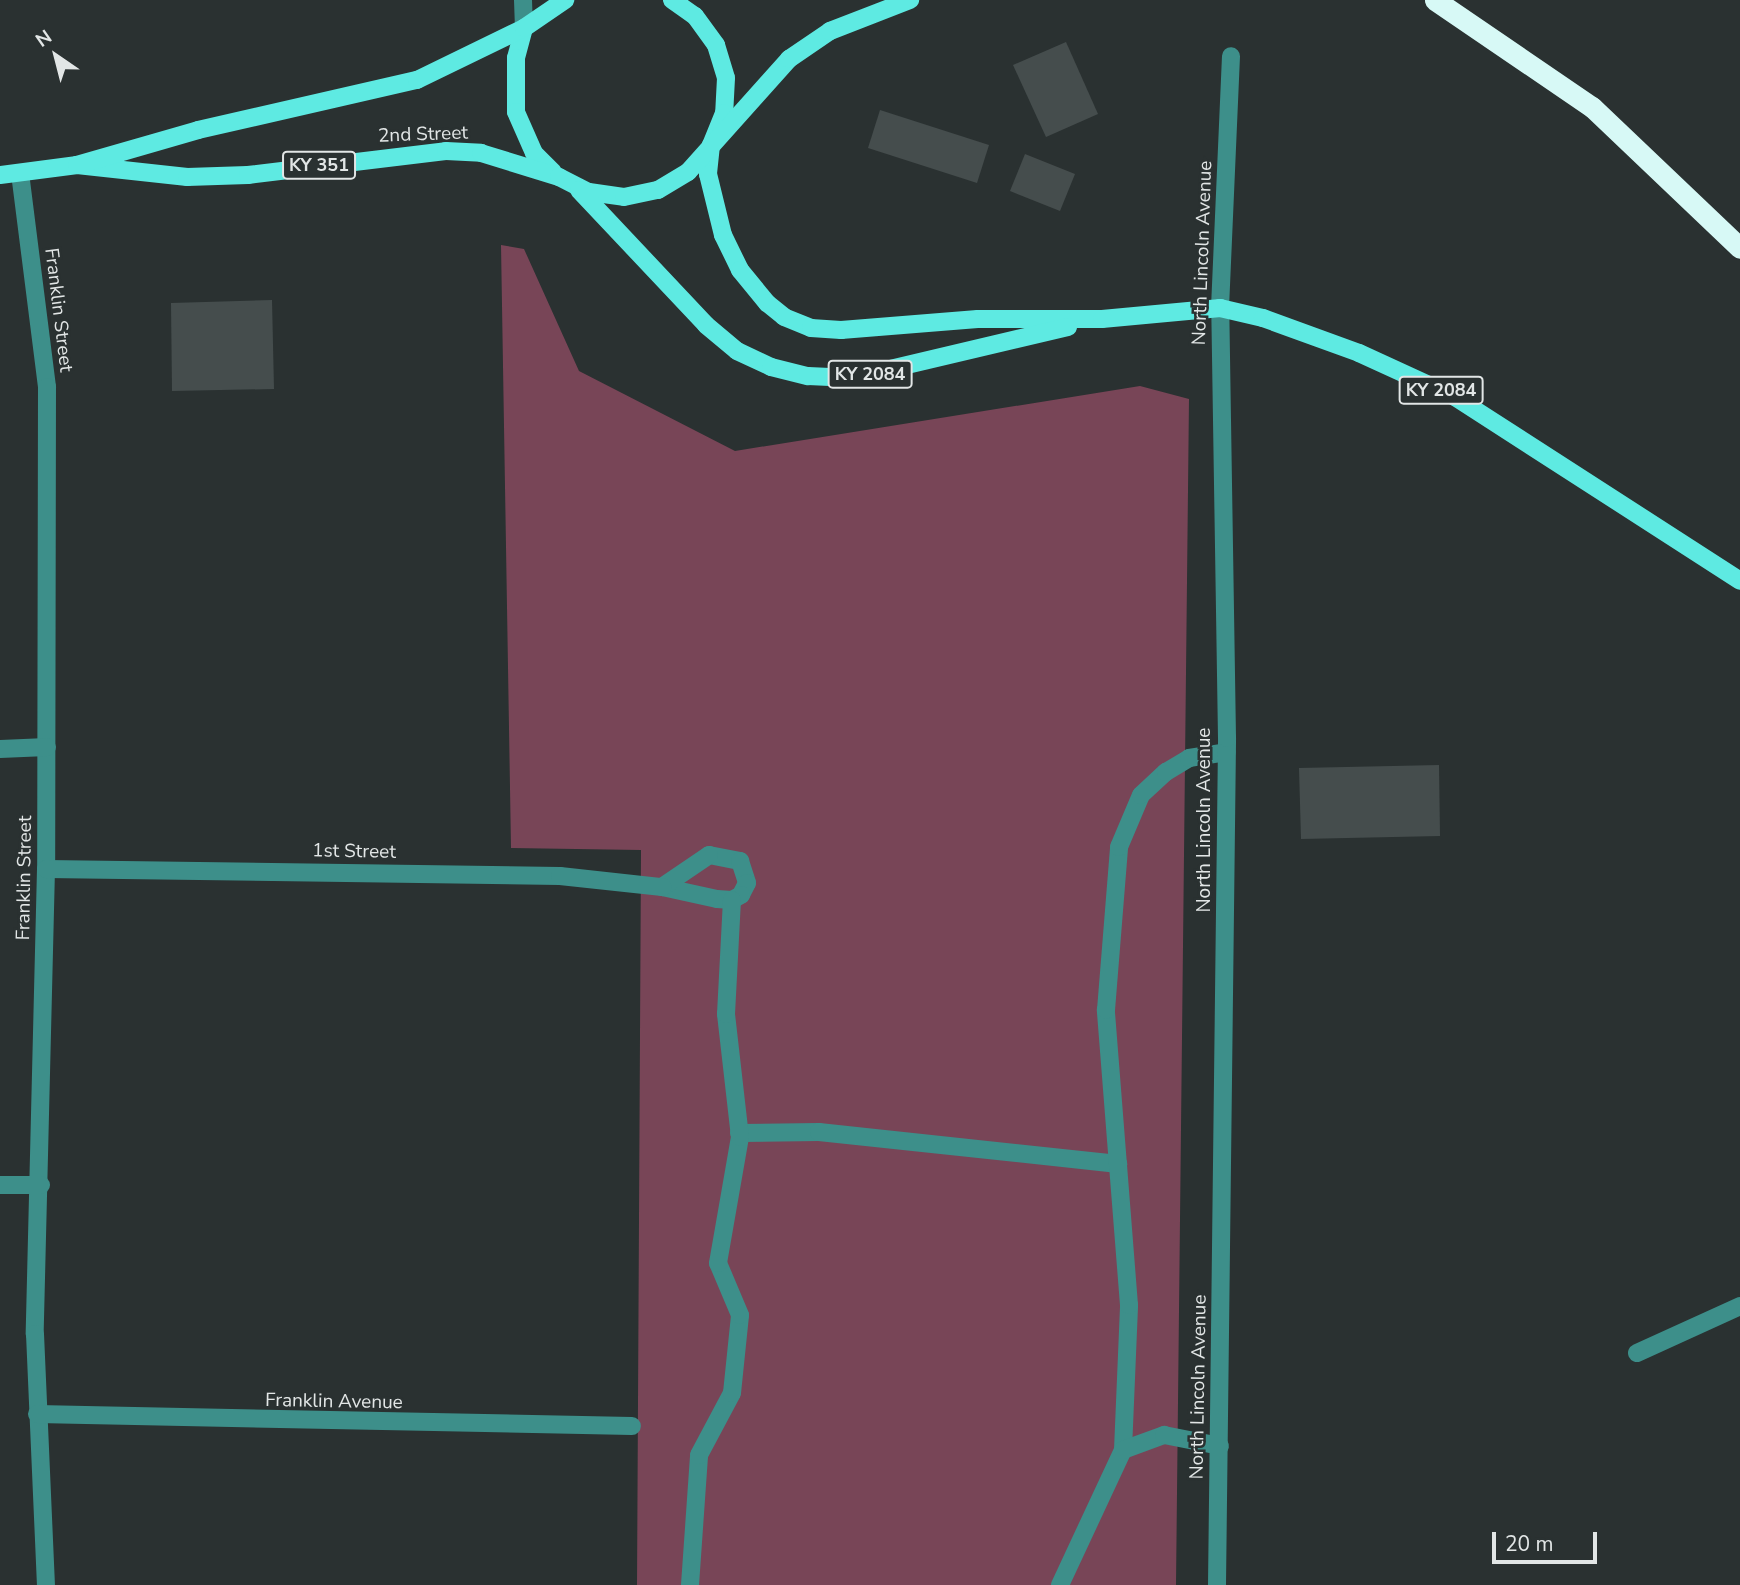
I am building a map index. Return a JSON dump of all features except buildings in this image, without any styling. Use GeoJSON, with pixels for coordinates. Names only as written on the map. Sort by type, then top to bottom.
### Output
{"type":"FeatureCollection","features":[{"type":"Feature","properties":{"kind":"highway"},"geometry":{"type":"LineString","coordinates":[[1435,0],[1592,107],[1740,247]]}},
{"type":"Feature","properties":{"kind":"main road","name":"2nd Street"},"geometry":{"type":"LineString","coordinates":[[0,175],[77,165],[198,130],[417,80],[524,28],[565,0]]}},
{"type":"Feature","properties":{"kind":"main road","name":"2nd Street"},"geometry":{"type":"LineString","coordinates":[[672,0],[695,16],[716,44],[726,78],[724,113],[711,145]]}},
{"type":"Feature","properties":{"kind":"main road","name":"2nd Street"},"geometry":{"type":"LineString","coordinates":[[77,165],[187,177],[248,175],[446,151],[481,153],[566,181],[589,192],[624,197],[658,190],[688,172],[789,59],[831,31],[910,0]]}},
{"type":"Feature","properties":{"kind":"main road","name":"2nd Street"},"geometry":{"type":"LineString","coordinates":[[524,28],[516,58],[516,112],[534,153],[566,181]]}},
{"type":"Feature","properties":{"kind":"main road","name":"KY 2084"},"geometry":{"type":"LineString","coordinates":[[711,145],[708,174],[723,234],[740,270],[766,303],[784,317],[811,328],[841,330],[978,318],[1102,319],[1220,308],[1311,335],[1455,397],[1740,580]]}},
{"type":"Feature","properties":{"kind":"main road","name":"KY 2084"},"geometry":{"type":"LineString","coordinates":[[566,181],[706,325],[737,351],[771,367],[808,376],[852,378],[1102,319]]}},
{"type":"Feature","properties":{"kind":"street"},"geometry":{"type":"LineString","coordinates":[[523,0],[524,28]]}},
{"type":"Feature","properties":{"kind":"street","name":"North Lincoln Avenue"},"geometry":{"type":"LineString","coordinates":[[1217,1585],[1227,752],[1220,308],[1231,56]]}},
{"type":"Feature","properties":{"kind":"street","name":"Franklin Street"},"geometry":{"type":"LineString","coordinates":[[20,173],[47,387],[46,869],[37,1414],[46,1585]]}},
{"type":"Feature","properties":{"kind":"street"},"geometry":{"type":"LineString","coordinates":[[0,749],[47,747]]}},
{"type":"Feature","properties":{"kind":"street"},"geometry":{"type":"LineString","coordinates":[[1060,1585],[1123,1450],[1129,1305],[1106,1010],[1119,847],[1140,795],[1166,772],[1189,758],[1227,752]]}},
{"type":"Feature","properties":{"kind":"street"},"geometry":{"type":"LineString","coordinates":[[662,887],[709,855],[730,857],[747,872],[747,883],[732,900],[726,1014],[739,1133],[718,1263],[740,1315],[732,1393],[699,1455],[690,1585]]}},
{"type":"Feature","properties":{"kind":"street","name":"1st Street"},"geometry":{"type":"LineString","coordinates":[[46,869],[560,876],[662,887],[732,900]]}},
{"type":"Feature","properties":{"kind":"street"},"geometry":{"type":"LineString","coordinates":[[739,1133],[819,1132],[1118,1164]]}},
{"type":"Feature","properties":{"kind":"street"},"geometry":{"type":"LineString","coordinates":[[0,1185],[41,1185]]}},
{"type":"Feature","properties":{"kind":"street"},"geometry":{"type":"LineString","coordinates":[[1637,1353],[1740,1306]]}},
{"type":"Feature","properties":{"kind":"street","name":"Franklin Avenue"},"geometry":{"type":"LineString","coordinates":[[37,1414],[632,1426]]}},
{"type":"Feature","properties":{"kind":"street"},"geometry":{"type":"LineString","coordinates":[[1123,1450],[1164,1435],[1220,1446]]}},
{"type":"Feature","properties":{"kind":"shaded area"},"geometry":{"type":"Polygon","coordinates":[[[501,245],[524,249],[579,371],[735,451],[1140,386],[1189,399],[1176,1585],[637,1585],[641,850],[511,848],[501,245]]]}}]}
